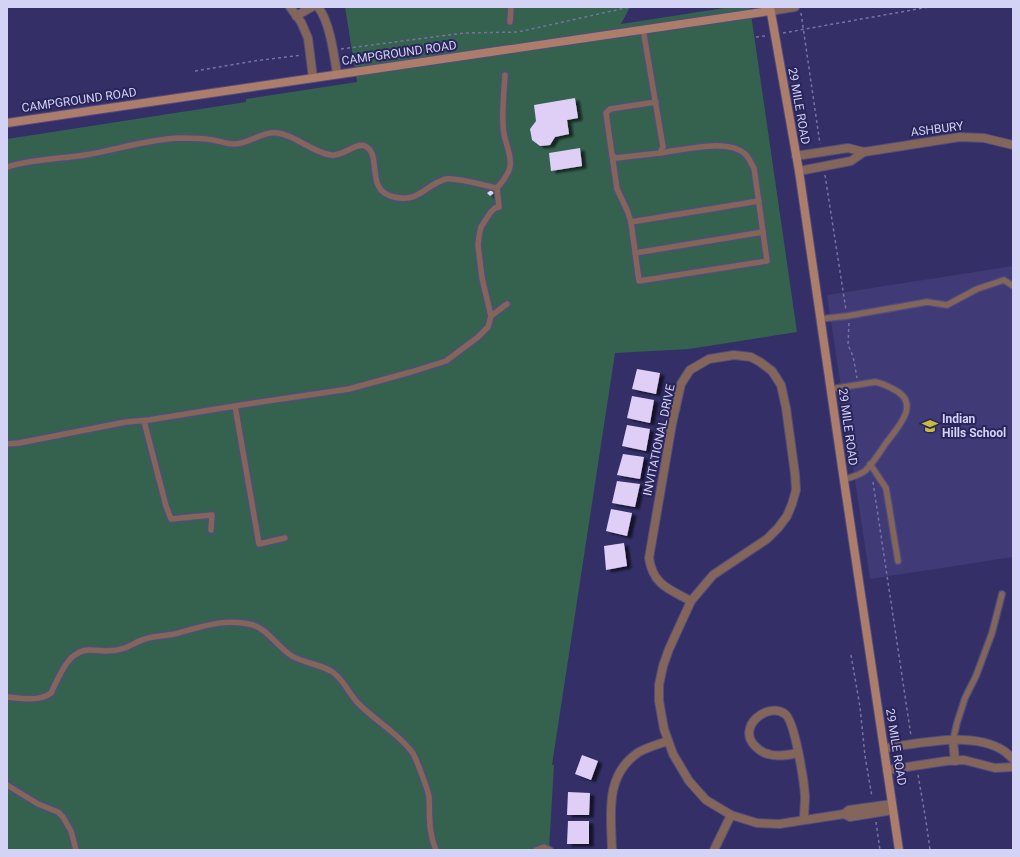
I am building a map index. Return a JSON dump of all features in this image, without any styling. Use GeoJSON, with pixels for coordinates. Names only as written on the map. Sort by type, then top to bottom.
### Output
{"type":"FeatureCollection","features":[{"type":"Feature","properties":{"kind":"street"},"geometry":{"type":"LineString","coordinates":[[290,7],[301,22],[308,38],[313,78]]}},
{"type":"Feature","properties":{"kind":"street"},"geometry":{"type":"LineString","coordinates":[[296,16],[312,7]]}},
{"type":"Feature","properties":{"kind":"street"},"geometry":{"type":"LineString","coordinates":[[318,7],[322,12],[330,37],[337,74]]}},
{"type":"Feature","properties":{"kind":"street","name":"CAMPGROUND ROAD"},"geometry":{"type":"LineString","coordinates":[[7,123],[770,9],[795,7]]}},
{"type":"Feature","properties":{"kind":"street","name":"29 MILE ROAD"},"geometry":{"type":"LineString","coordinates":[[770,9],[799,171],[899,850]]}},
{"type":"Feature","properties":{"kind":"street","name":"ASHBURY"},"geometry":{"type":"LineString","coordinates":[[864,152],[960,137],[984,138],[1013,145]]}},
{"type":"Feature","properties":{"kind":"street"},"geometry":{"type":"LineString","coordinates":[[796,156],[848,148],[864,152]]}},
{"type":"Feature","properties":{"kind":"street"},"geometry":{"type":"LineString","coordinates":[[799,171],[851,161],[864,152]]}},
{"type":"Feature","properties":{"kind":"street","name":"INVITATIONAL DRIVE"},"geometry":{"type":"LineString","coordinates":[[691,601],[659,582],[653,574],[649,558],[672,424],[681,384],[690,370],[710,359],[734,355],[751,357],[772,371],[781,385],[786,408],[796,490],[787,516],[778,528],[767,539],[713,575],[691,601],[669,649],[663,666],[659,685],[659,701],[664,729],[673,754],[689,781],[706,800],[731,815],[751,822],[779,824],[844,814],[850,817],[874,810],[893,807]]}},
{"type":"Feature","properties":{"kind":"street"},"geometry":{"type":"LineString","coordinates":[[798,753],[769,755],[760,751],[751,742],[748,734],[756,717],[767,712],[778,711],[786,714],[795,732],[798,753],[804,796],[804,820]]}},
{"type":"Feature","properties":{"kind":"street"},"geometry":{"type":"LineString","coordinates":[[953,740],[955,761]]}},
{"type":"Feature","properties":{"kind":"street"},"geometry":{"type":"LineString","coordinates":[[884,748],[953,740],[972,740],[1003,750],[1013,759]]}},
{"type":"Feature","properties":{"kind":"street"},"geometry":{"type":"LineString","coordinates":[[612,850],[613,789],[619,774],[627,762],[641,752],[668,741]]}},
{"type":"Feature","properties":{"kind":"street"},"geometry":{"type":"LineString","coordinates":[[887,770],[964,760],[995,768],[1013,767]]}},
{"type":"Feature","properties":{"kind":"street"},"geometry":{"type":"LineString","coordinates":[[714,850],[731,815]]}},
{"type":"Feature","properties":{"kind":"lane"},"geometry":{"type":"LineString","coordinates":[[510,22],[511,7]]}},
{"type":"Feature","properties":{"kind":"lane"},"geometry":{"type":"LineString","coordinates":[[643,29],[663,147],[660,153]]}},
{"type":"Feature","properties":{"kind":"lane"},"geometry":{"type":"LineString","coordinates":[[7,444],[126,422],[144,421],[349,389],[437,364],[453,356],[478,337],[488,327],[491,316],[482,278],[479,255],[479,236],[481,227],[490,213],[495,208],[500,207],[497,188],[507,175],[510,166],[503,126],[505,75]]}},
{"type":"Feature","properties":{"kind":"lane"},"geometry":{"type":"LineString","coordinates":[[612,155],[616,158],[719,145],[734,148],[746,155],[754,168],[767,261],[639,281],[631,222],[627,210],[616,189],[606,113],[610,109],[656,102]]}},
{"type":"Feature","properties":{"kind":"lane"},"geometry":{"type":"LineString","coordinates":[[7,167],[33,160],[84,155],[168,139],[202,139],[236,144],[267,134],[276,133],[286,135],[312,149],[331,155],[340,154],[358,146],[363,146],[369,149],[372,155],[379,188],[383,193],[394,198],[414,197],[440,182],[451,179],[497,188]]}},
{"type":"Feature","properties":{"kind":"lane"},"geometry":{"type":"LineString","coordinates":[[631,222],[759,202]]}},
{"type":"Feature","properties":{"kind":"lane"},"geometry":{"type":"LineString","coordinates":[[635,252],[763,232]]}},
{"type":"Feature","properties":{"kind":"lane"},"geometry":{"type":"LineString","coordinates":[[820,319],[848,316],[927,302],[947,305],[977,289],[1004,280],[1013,286]]}},
{"type":"Feature","properties":{"kind":"lane"},"geometry":{"type":"LineString","coordinates":[[491,316],[507,304]]}},
{"type":"Feature","properties":{"kind":"lane"},"geometry":{"type":"LineString","coordinates":[[830,389],[875,382],[882,383],[898,392],[906,399],[908,405],[898,428],[865,471],[844,480]]}},
{"type":"Feature","properties":{"kind":"lane"},"geometry":{"type":"LineString","coordinates":[[235,406],[260,544],[285,538]]}},
{"type":"Feature","properties":{"kind":"lane"},"geometry":{"type":"LineString","coordinates":[[144,421],[166,506],[171,519],[212,515],[211,530]]}},
{"type":"Feature","properties":{"kind":"lane"},"geometry":{"type":"LineString","coordinates":[[870,464],[886,488],[898,561]]}},
{"type":"Feature","properties":{"kind":"lane"},"geometry":{"type":"LineString","coordinates":[[953,740],[965,698],[988,646],[1002,594]]}},
{"type":"Feature","properties":{"kind":"lane"},"geometry":{"type":"LineString","coordinates":[[7,698],[33,698],[46,696],[51,693],[69,660],[80,652],[117,650],[146,638],[174,634],[201,626],[226,622],[250,624],[271,637],[292,656],[323,667],[338,676],[344,682],[357,702],[368,713],[396,734],[412,752],[429,796],[428,814],[431,836],[436,850]]}},
{"type":"Feature","properties":{"kind":"lane"},"geometry":{"type":"LineString","coordinates":[[7,785],[38,804],[58,812],[63,817],[71,832],[76,850]]}},
{"type":"Feature","properties":{"kind":"lane"},"geometry":{"type":"LineString","coordinates":[[536,850],[544,847],[550,850]]}},
{"type":"Feature","properties":{"kind":"path"},"geometry":{"type":"LineString","coordinates":[[333,50],[464,33],[518,32],[630,7]]}},
{"type":"Feature","properties":{"kind":"path"},"geometry":{"type":"LineString","coordinates":[[800,7],[821,152]]}},
{"type":"Feature","properties":{"kind":"path"},"geometry":{"type":"LineString","coordinates":[[756,37],[929,7]]}},
{"type":"Feature","properties":{"kind":"path"},"geometry":{"type":"LineString","coordinates":[[195,71],[254,61],[310,54]]}},
{"type":"Feature","properties":{"kind":"path"},"geometry":{"type":"LineString","coordinates":[[824,166],[849,323],[848,345],[853,356],[858,384]]}},
{"type":"Feature","properties":{"kind":"path"},"geometry":{"type":"LineString","coordinates":[[877,473],[873,482],[912,745]]}},
{"type":"Feature","properties":{"kind":"path"},"geometry":{"type":"LineString","coordinates":[[851,655],[860,707],[865,756],[880,850]]}},
{"type":"Feature","properties":{"kind":"path"},"geometry":{"type":"LineString","coordinates":[[916,766],[930,850]]}},
{"type":"Feature","properties":{"kind":"shaded area","name":"Indian Hills School"},"geometry":{"type":"Polygon","coordinates":[[[1013,266],[1013,557],[870,579],[827,295],[1013,266]]]}},
{"type":"Feature","properties":{"kind":"green space"},"geometry":{"type":"Polygon","coordinates":[[[345,7],[630,7],[621,24],[731,7],[750,7],[797,332],[689,349],[615,353],[552,765],[554,765],[549,850],[7,850],[7,139],[246,102],[246,99],[357,82],[345,7]]]}},
{"type":"Feature","properties":{"kind":"building"},"geometry":{"type":"Polygon","coordinates":[[[575,98],[578,118],[567,120],[569,134],[555,137],[550,145],[540,146],[532,140],[530,129],[536,121],[534,105],[575,98]]]}},
{"type":"Feature","properties":{"kind":"building"},"geometry":{"type":"Polygon","coordinates":[[[580,148],[582,166],[551,171],[549,153],[580,148]]]}},
{"type":"Feature","properties":{"kind":"building"},"geometry":{"type":"Polygon","coordinates":[[[491,190],[494,193],[490,196],[487,193],[491,190]]]}},
{"type":"Feature","properties":{"kind":"building"},"geometry":{"type":"Polygon","coordinates":[[[637,369],[660,373],[656,394],[632,389],[637,369]]]}},
{"type":"Feature","properties":{"kind":"building"},"geometry":{"type":"Polygon","coordinates":[[[632,396],[654,400],[650,423],[627,418],[632,396]]]}},
{"type":"Feature","properties":{"kind":"building"},"geometry":{"type":"Polygon","coordinates":[[[627,425],[650,429],[646,451],[622,446],[627,425]]]}},
{"type":"Feature","properties":{"kind":"building"},"geometry":{"type":"Polygon","coordinates":[[[623,454],[644,457],[640,479],[617,475],[623,454]]]}},
{"type":"Feature","properties":{"kind":"building"},"geometry":{"type":"Polygon","coordinates":[[[617,481],[640,484],[635,507],[612,503],[617,481]]]}},
{"type":"Feature","properties":{"kind":"building"},"geometry":{"type":"Polygon","coordinates":[[[611,509],[632,513],[627,536],[606,531],[611,509]]]}},
{"type":"Feature","properties":{"kind":"building"},"geometry":{"type":"Polygon","coordinates":[[[624,543],[627,566],[606,570],[604,546],[624,543]]]}},
{"type":"Feature","properties":{"kind":"building"},"geometry":{"type":"Polygon","coordinates":[[[582,755],[598,761],[591,780],[575,774],[582,755]]]}},
{"type":"Feature","properties":{"kind":"building"},"geometry":{"type":"Polygon","coordinates":[[[568,792],[590,793],[589,815],[567,815],[568,792]]]}},
{"type":"Feature","properties":{"kind":"building"},"geometry":{"type":"Polygon","coordinates":[[[568,821],[589,821],[589,844],[567,844],[568,821]]]}},
{"type":"Feature","properties":{"kind":"place","name":"Indian Hills School"},"geometry":{"type":"Point","coordinates":[930,426]}}]}
